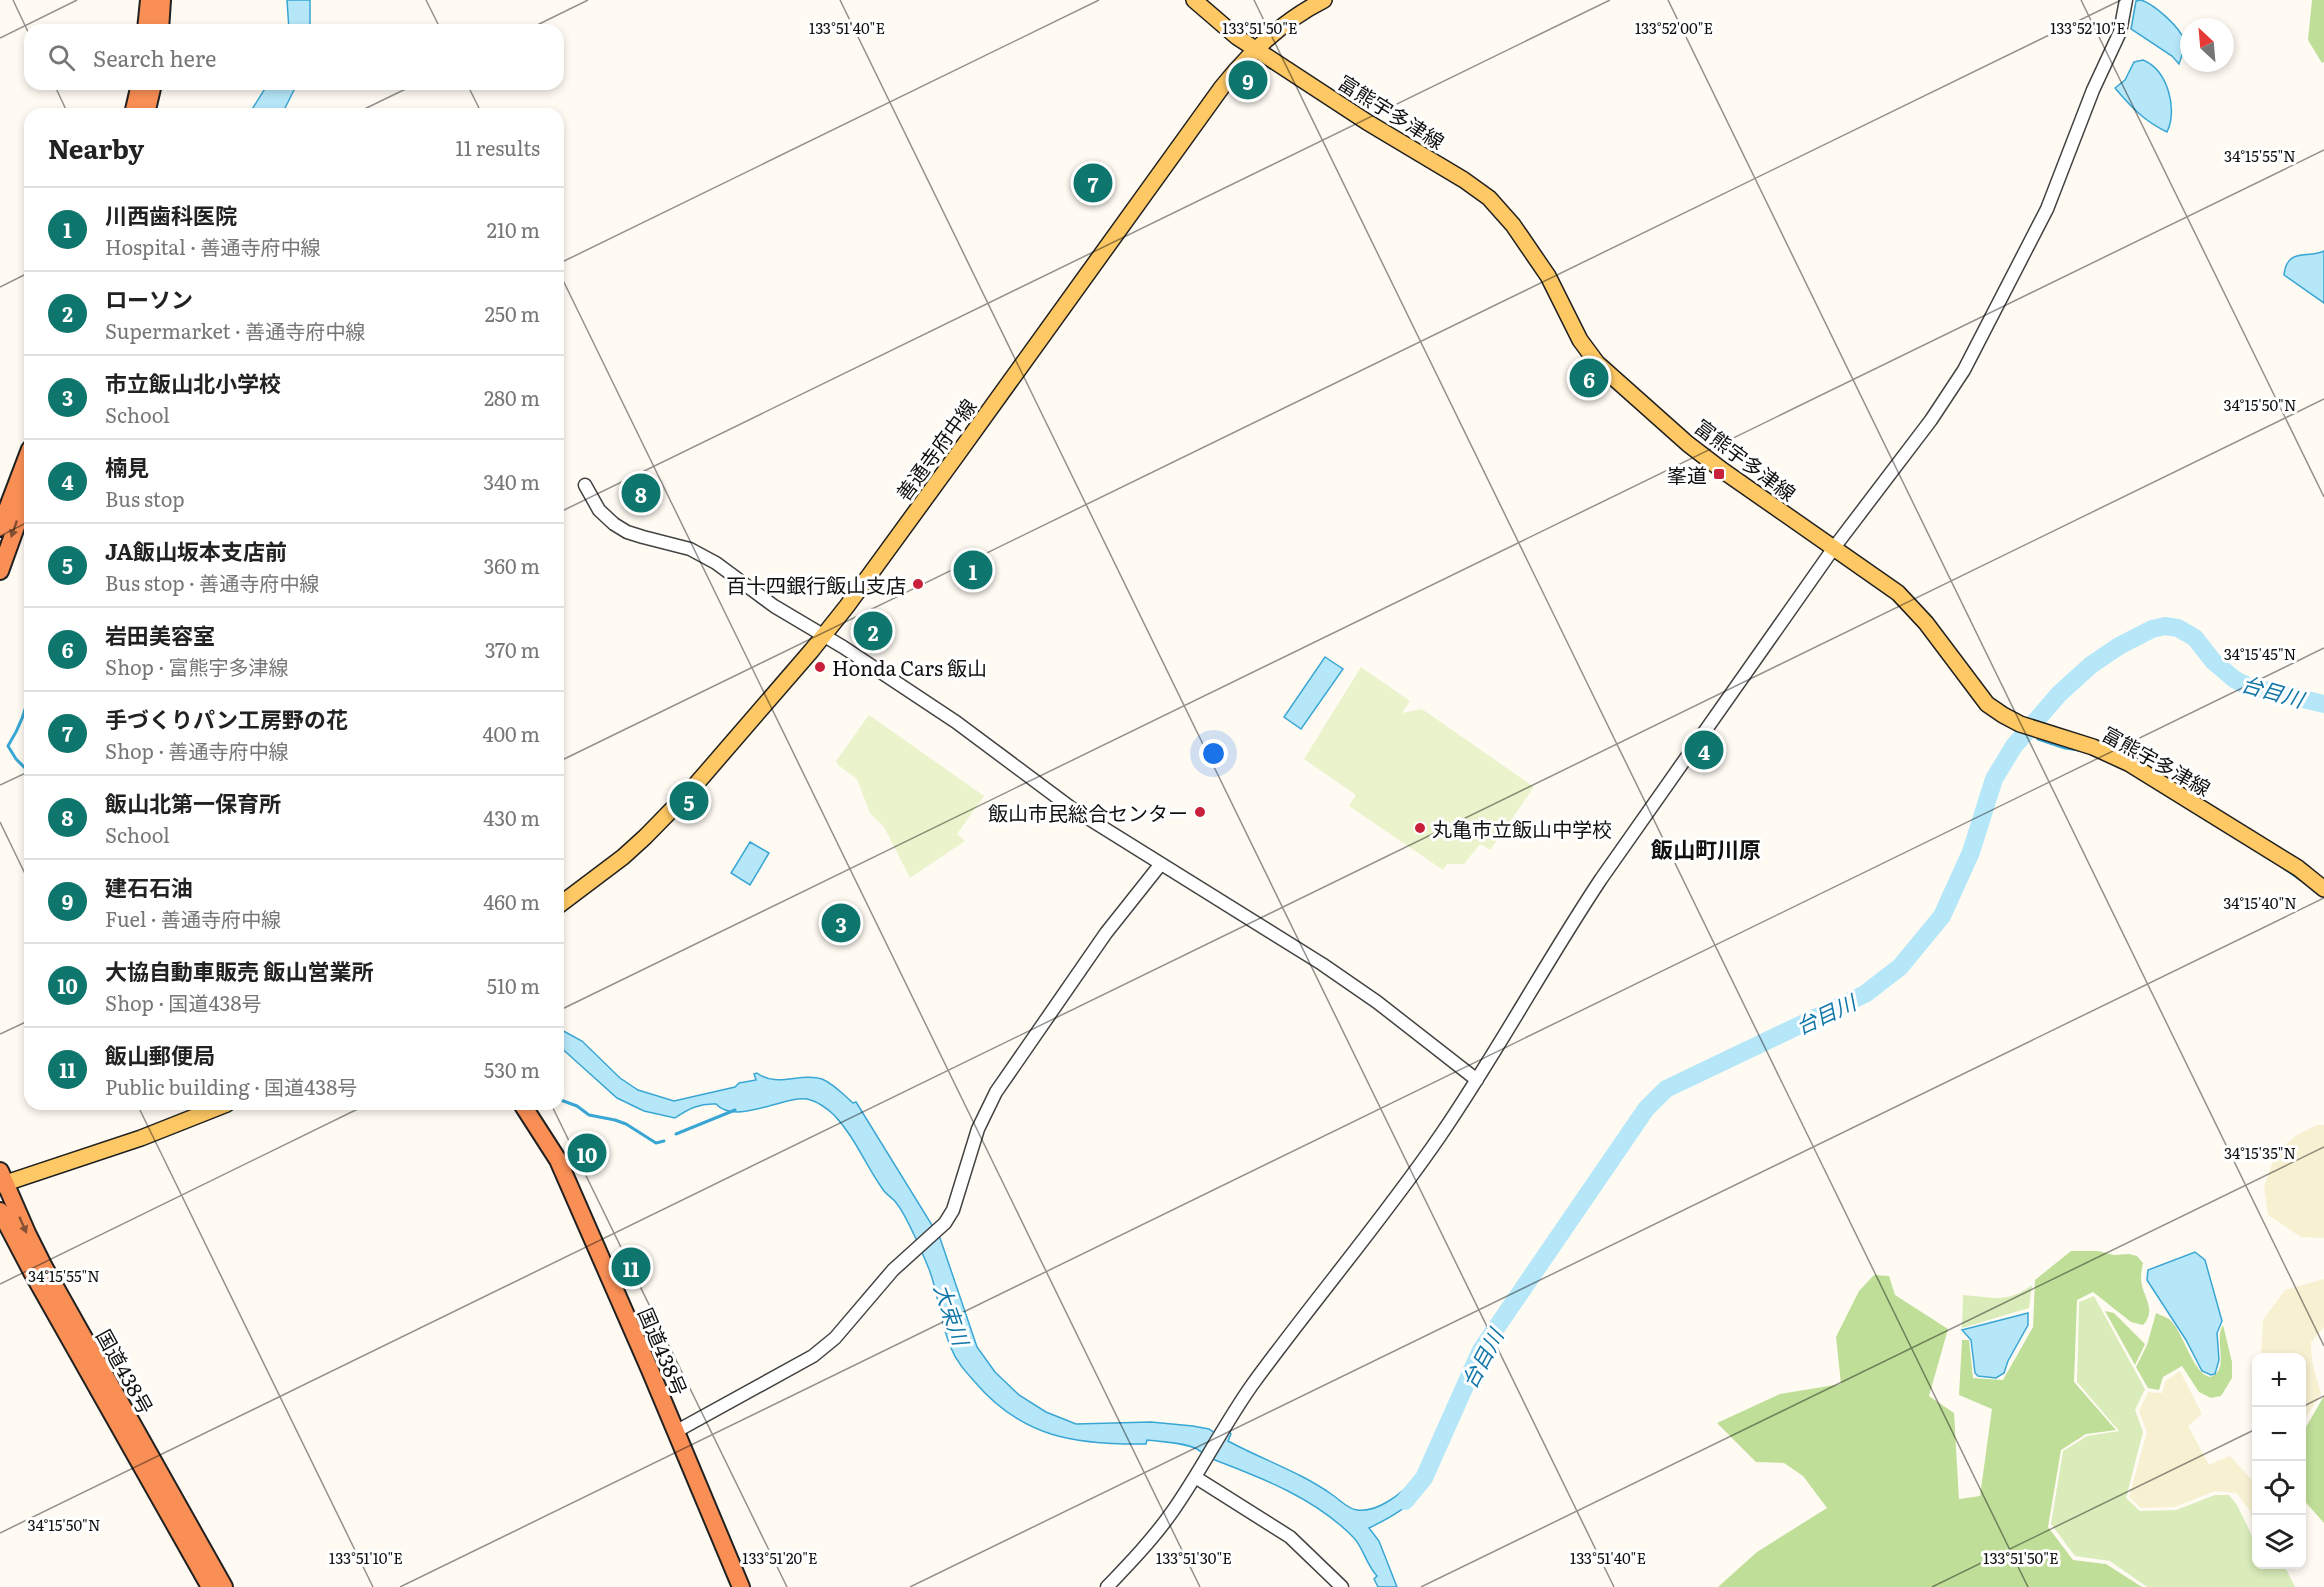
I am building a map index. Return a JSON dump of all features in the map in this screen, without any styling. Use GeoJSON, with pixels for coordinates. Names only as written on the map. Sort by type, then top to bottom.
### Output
{"type":"FeatureCollection","features":[{"type":"Feature","properties":{"kind":"highway"},"geometry":{"type":"LineString","coordinates":[[147,24],[149,0]]}},
{"type":"Feature","properties":{"kind":"highway"},"geometry":{"type":"LineString","coordinates":[[160,24],[162,0]]}},
{"type":"Feature","properties":{"kind":"highway"},"geometry":{"type":"LineString","coordinates":[[134,108],[139,90]]}},
{"type":"Feature","properties":{"kind":"highway"},"geometry":{"type":"LineString","coordinates":[[147,108],[152,90]]}},
{"type":"Feature","properties":{"kind":"highway"},"geometry":{"type":"LineString","coordinates":[[0,528],[24,465]]}},
{"type":"Feature","properties":{"kind":"highway"},"geometry":{"type":"LineString","coordinates":[[0,571],[24,505]]}},
{"type":"Feature","properties":{"kind":"highway","name":"国道438号"},"geometry":{"type":"LineString","coordinates":[[526,1110],[558,1160],[741,1587]]}},
{"type":"Feature","properties":{"kind":"highway","name":"国道438号"},"geometry":{"type":"LineString","coordinates":[[2,1180],[44,1267],[224,1587]]}},
{"type":"Feature","properties":{"kind":"highway","name":"国道438号"},"geometry":{"type":"LineString","coordinates":[[0,1211],[32,1272],[210,1587]]}},
{"type":"Feature","properties":{"kind":"main road","name":"富熊宇多津線"},"geometry":{"type":"LineString","coordinates":[[1194,0],[1237,37],[1367,122],[1464,180],[1488,198],[1514,225],[1548,276],[1580,340],[1598,363],[1688,444],[1898,593],[1926,623],[1987,704],[2002,716],[2093,747],[2130,764],[2298,868],[2324,889]]}},
{"type":"Feature","properties":{"kind":"main road","name":"善通寺府中線"},"geometry":{"type":"LineString","coordinates":[[564,901],[623,857],[691,790],[823,636],[1209,104],[1256,49],[1298,15],[1324,0]]}},
{"type":"Feature","properties":{"kind":"main road"},"geometry":{"type":"LineString","coordinates":[[2,1180],[141,1138],[212,1110]]}},
{"type":"Feature","properties":{"kind":"street"},"geometry":{"type":"LineString","coordinates":[[1107,1587],[1153,1538],[1195,1477],[1250,1388],[1282,1343],[1406,1184],[1477,1080],[1569,928],[1833,549],[1930,420],[1978,346],[2047,209],[2093,90],[2120,32],[2126,0]]}},
{"type":"Feature","properties":{"kind":"street"},"geometry":{"type":"LineString","coordinates":[[585,485],[599,510],[621,528],[643,537],[682,546],[702,555],[774,606],[947,716],[1070,807],[1322,964],[1377,1002],[1477,1080]]}},
{"type":"Feature","properties":{"kind":"street"},"geometry":{"type":"LineString","coordinates":[[675,1432],[813,1356],[835,1338],[893,1270],[945,1223],[953,1210],[978,1129],[996,1092],[1106,933],[1160,865]]}},
{"type":"Feature","properties":{"kind":"street"},"geometry":{"type":"LineString","coordinates":[[1195,1477],[1290,1537],[1342,1587]]}},
{"type":"Feature","properties":{"kind":"shaded area"},"geometry":{"type":"Polygon","coordinates":[[[2317,1125],[2324,1125],[2324,1238],[2301,1237],[2268,1215],[2264,1187],[2276,1152],[2297,1135],[2317,1125]]]}},
{"type":"Feature","properties":{"kind":"shaded area"},"geometry":{"type":"Polygon","coordinates":[[[2324,1279],[2324,1327],[2311,1342],[2312,1362],[2321,1394],[2306,1417],[2306,1353],[2261,1353],[2263,1320],[2285,1290],[2324,1279]]]}},
{"type":"Feature","properties":{"kind":"shaded area"},"geometry":{"type":"Polygon","coordinates":[[[2180,1371],[2202,1414],[2188,1426],[2209,1465],[2230,1456],[2252,1479],[2252,1520],[2250,1511],[2237,1493],[2215,1491],[2175,1507],[2141,1508],[2129,1497],[2147,1432],[2139,1411],[2148,1392],[2162,1393],[2165,1381],[2180,1371]]]}},
{"type":"Feature","properties":{"kind":"green space"},"geometry":{"type":"Polygon","coordinates":[[[2312,0],[2324,0],[2324,62],[2322,63],[2308,40],[2312,0]]]}},
{"type":"Feature","properties":{"kind":"green space"},"geometry":{"type":"Polygon","coordinates":[[[1361,667],[1410,701],[1402,713],[1422,709],[1534,787],[1490,850],[1480,844],[1464,864],[1447,864],[1443,870],[1349,806],[1356,795],[1304,759],[1361,667]]]}},
{"type":"Feature","properties":{"kind":"green space"},"geometry":{"type":"Polygon","coordinates":[[[869,715],[984,796],[957,834],[965,841],[910,878],[884,827],[870,813],[857,779],[836,761],[869,715]]]}},
{"type":"Feature","properties":{"kind":"green space"},"geometry":{"type":"Polygon","coordinates":[[[2071,1251],[2098,1251],[2114,1255],[2137,1256],[2143,1263],[2141,1276],[2149,1313],[2143,1325],[2131,1322],[2093,1292],[2077,1300],[2074,1382],[2116,1430],[2086,1434],[2061,1450],[2048,1527],[2073,1560],[2106,1564],[2142,1587],[1718,1587],[1757,1552],[1827,1508],[1803,1476],[1784,1463],[1756,1462],[1717,1423],[1780,1394],[1841,1384],[1836,1337],[1859,1291],[1874,1275],[1889,1276],[1895,1295],[1948,1329],[1929,1396],[1954,1413],[1959,1499],[1980,1496],[1992,1409],[1959,1395],[1962,1340],[1969,1340],[1973,1378],[2003,1380],[2033,1327],[2035,1280],[2071,1251]]]}},
{"type":"Feature","properties":{"kind":"green space"},"geometry":{"type":"Polygon","coordinates":[[[2032,1285],[2029,1308],[1962,1328],[1963,1295],[2007,1297],[2032,1285]]]}},
{"type":"Feature","properties":{"kind":"green space"},"geometry":{"type":"Polygon","coordinates":[[[2094,1296],[2145,1389],[2135,1410],[2143,1432],[2126,1498],[2140,1511],[2176,1510],[2215,1495],[2229,1495],[2237,1505],[2252,1536],[2252,1569],[2286,1569],[2295,1587],[2147,1587],[2110,1561],[2075,1556],[2051,1524],[2063,1451],[2087,1436],[2119,1431],[2077,1382],[2079,1302],[2094,1296]]]}},
{"type":"Feature","properties":{"kind":"green space"},"geometry":{"type":"Polygon","coordinates":[[[2105,1311],[2114,1313],[2145,1344],[2135,1365],[2105,1311]]]}},
{"type":"Feature","properties":{"kind":"green space"},"geometry":{"type":"Polygon","coordinates":[[[2156,1313],[2169,1319],[2198,1368],[2210,1377],[2216,1374],[2221,1362],[2220,1331],[2223,1325],[2232,1362],[2232,1378],[2221,1396],[2211,1398],[2199,1392],[2182,1366],[2163,1377],[2159,1390],[2148,1388],[2136,1367],[2147,1345],[2156,1313]]]}},
{"type":"Feature","properties":{"kind":"green space"},"geometry":{"type":"Polygon","coordinates":[[[2324,1396],[2324,1523],[2306,1503],[2306,1427],[2324,1396]]]}},
{"type":"Feature","properties":{"kind":"water"},"geometry":{"type":"Polygon","coordinates":[[[287,0],[310,0],[310,24],[289,24],[287,0]]]}},
{"type":"Feature","properties":{"kind":"water"},"geometry":{"type":"Polygon","coordinates":[[[2141,0],[2153,6],[2180,33],[2179,64],[2172,56],[2131,29],[2136,1],[2141,0]]]}},
{"type":"Feature","properties":{"kind":"water"},"geometry":{"type":"Polygon","coordinates":[[[2143,60],[2159,72],[2168,92],[2171,113],[2167,132],[2138,113],[2115,88],[2125,80],[2134,62],[2143,60]]]}},
{"type":"Feature","properties":{"kind":"water"},"geometry":{"type":"Polygon","coordinates":[[[264,90],[294,90],[285,108],[253,108],[264,90]]]}},
{"type":"Feature","properties":{"kind":"water"},"geometry":{"type":"Polygon","coordinates":[[[2324,251],[2324,303],[2284,275],[2286,266],[2293,257],[2324,251]]]}},
{"type":"Feature","properties":{"kind":"water"},"geometry":{"type":"Polygon","coordinates":[[[1325,657],[1343,669],[1301,729],[1284,717],[1325,657]]]}},
{"type":"Feature","properties":{"kind":"water"},"geometry":{"type":"Polygon","coordinates":[[[750,842],[769,853],[750,885],[731,873],[750,842]]]}},
{"type":"Feature","properties":{"kind":"water","name":"大束川"},"geometry":{"type":"Polygon","coordinates":[[[564,1031],[582,1041],[620,1078],[638,1090],[674,1101],[756,1080],[754,1074],[757,1073],[780,1080],[814,1077],[831,1084],[853,1103],[856,1102],[940,1238],[977,1347],[995,1372],[1019,1395],[1046,1412],[1076,1424],[1151,1422],[1193,1426],[1209,1429],[1224,1439],[1229,1431],[1231,1434],[1228,1441],[1308,1480],[1357,1510],[1381,1505],[1397,1496],[1416,1478],[1426,1488],[1400,1511],[1369,1528],[1379,1541],[1397,1587],[1378,1587],[1374,1579],[1377,1576],[1353,1537],[1322,1511],[1287,1490],[1212,1459],[1197,1449],[1185,1445],[1147,1440],[1146,1444],[1096,1443],[1052,1434],[1011,1415],[992,1400],[964,1370],[953,1353],[944,1329],[929,1269],[901,1209],[884,1191],[842,1124],[822,1106],[807,1099],[798,1099],[736,1112],[725,1110],[716,1104],[705,1104],[694,1107],[675,1118],[644,1111],[617,1098],[564,1050],[564,1031]]]}},
{"type":"Feature","properties":{"kind":"water"},"geometry":{"type":"Polygon","coordinates":[[[2195,1252],[2205,1260],[2222,1321],[2217,1333],[2219,1360],[2215,1374],[2211,1375],[2202,1371],[2186,1340],[2147,1280],[2148,1270],[2195,1252]]]}},
{"type":"Feature","properties":{"kind":"water"},"geometry":{"type":"Polygon","coordinates":[[[2028,1313],[2028,1325],[2004,1373],[1996,1378],[1978,1376],[1975,1373],[1971,1340],[1962,1330],[2028,1313]]]}},
{"type":"Feature","properties":{"kind":"waterway","name":"台目川"},"geometry":{"type":"LineString","coordinates":[[1405,1501],[1424,1478],[1481,1350],[1646,1109],[1666,1089],[1865,994],[1900,967],[1942,916],[1971,852],[1994,779],[2014,746],[2059,694],[2091,665],[2119,646],[2152,629],[2165,626],[2178,628],[2195,638],[2213,661],[2234,679],[2247,686],[2324,704]]}},
{"type":"Feature","properties":{"kind":"waterway"},"geometry":{"type":"LineString","coordinates":[[24,712],[8,746],[24,767]]}},
{"type":"Feature","properties":{"kind":"waterway","name":"台目川"},"geometry":{"type":"LineString","coordinates":[[2021,737],[2029,738]]}},
{"type":"Feature","properties":{"kind":"waterway"},"geometry":{"type":"LineString","coordinates":[[2038,739],[2065,748],[2086,751]]}},
{"type":"Feature","properties":{"kind":"waterway"},"geometry":{"type":"LineString","coordinates":[[2284,868],[2301,880]]}},
{"type":"Feature","properties":{"kind":"waterway"},"geometry":{"type":"LineString","coordinates":[[564,1101],[577,1106],[589,1115],[626,1124],[656,1143],[664,1141]]}},
{"type":"Feature","properties":{"kind":"waterway"},"geometry":{"type":"LineString","coordinates":[[676,1134],[735,1110]]}},
{"type":"Feature","properties":{"kind":"place","name":"建石石油"},"geometry":{"type":"Point","coordinates":[1248,80]}},
{"type":"Feature","properties":{"kind":"place","name":"手づくりパン工房野の花"},"geometry":{"type":"Point","coordinates":[1093,183]}},
{"type":"Feature","properties":{"kind":"place","name":"岩田美容室"},"geometry":{"type":"Point","coordinates":[1589,378]}},
{"type":"Feature","properties":{"kind":"place","name":"峯道"},"geometry":{"type":"Point","coordinates":[1719,474]}},
{"type":"Feature","properties":{"kind":"place","name":"飯山北第一保育所"},"geometry":{"type":"Point","coordinates":[641,493]}},
{"type":"Feature","properties":{"kind":"place","name":"川西歯科医院"},"geometry":{"type":"Point","coordinates":[973,570]}},
{"type":"Feature","properties":{"kind":"place","name":"百十四銀行飯山支店"},"geometry":{"type":"Point","coordinates":[918,584]}},
{"type":"Feature","properties":{"kind":"place","name":"ローソン"},"geometry":{"type":"Point","coordinates":[873,631]}},
{"type":"Feature","properties":{"kind":"place","name":"Honda Cars 飯山"},"geometry":{"type":"Point","coordinates":[820,667]}},
{"type":"Feature","properties":{"kind":"place","name":"楠見"},"geometry":{"type":"Point","coordinates":[1704,750]}},
{"type":"Feature","properties":{"kind":"place","name":"JA飯山坂本支店前"},"geometry":{"type":"Point","coordinates":[689,801]}},
{"type":"Feature","properties":{"kind":"place","name":"飯山市民総合センター"},"geometry":{"type":"Point","coordinates":[1200,812]}},
{"type":"Feature","properties":{"kind":"place","name":"丸亀市立飯山中学校"},"geometry":{"type":"Point","coordinates":[1420,828]}},
{"type":"Feature","properties":{"kind":"place","name":"市立飯山北小学校"},"geometry":{"type":"Point","coordinates":[841,923]}},
{"type":"Feature","properties":{"kind":"place","name":"大協自動車販売 飯山営業所"},"geometry":{"type":"Point","coordinates":[587,1153]}},
{"type":"Feature","properties":{"kind":"place","name":"飯山郵便局"},"geometry":{"type":"Point","coordinates":[631,1267]}},
{"type":"Feature","properties":{"kind":"district","name":"飯山町川原"},"geometry":{"type":"Point","coordinates":[1706,848]}}]}
